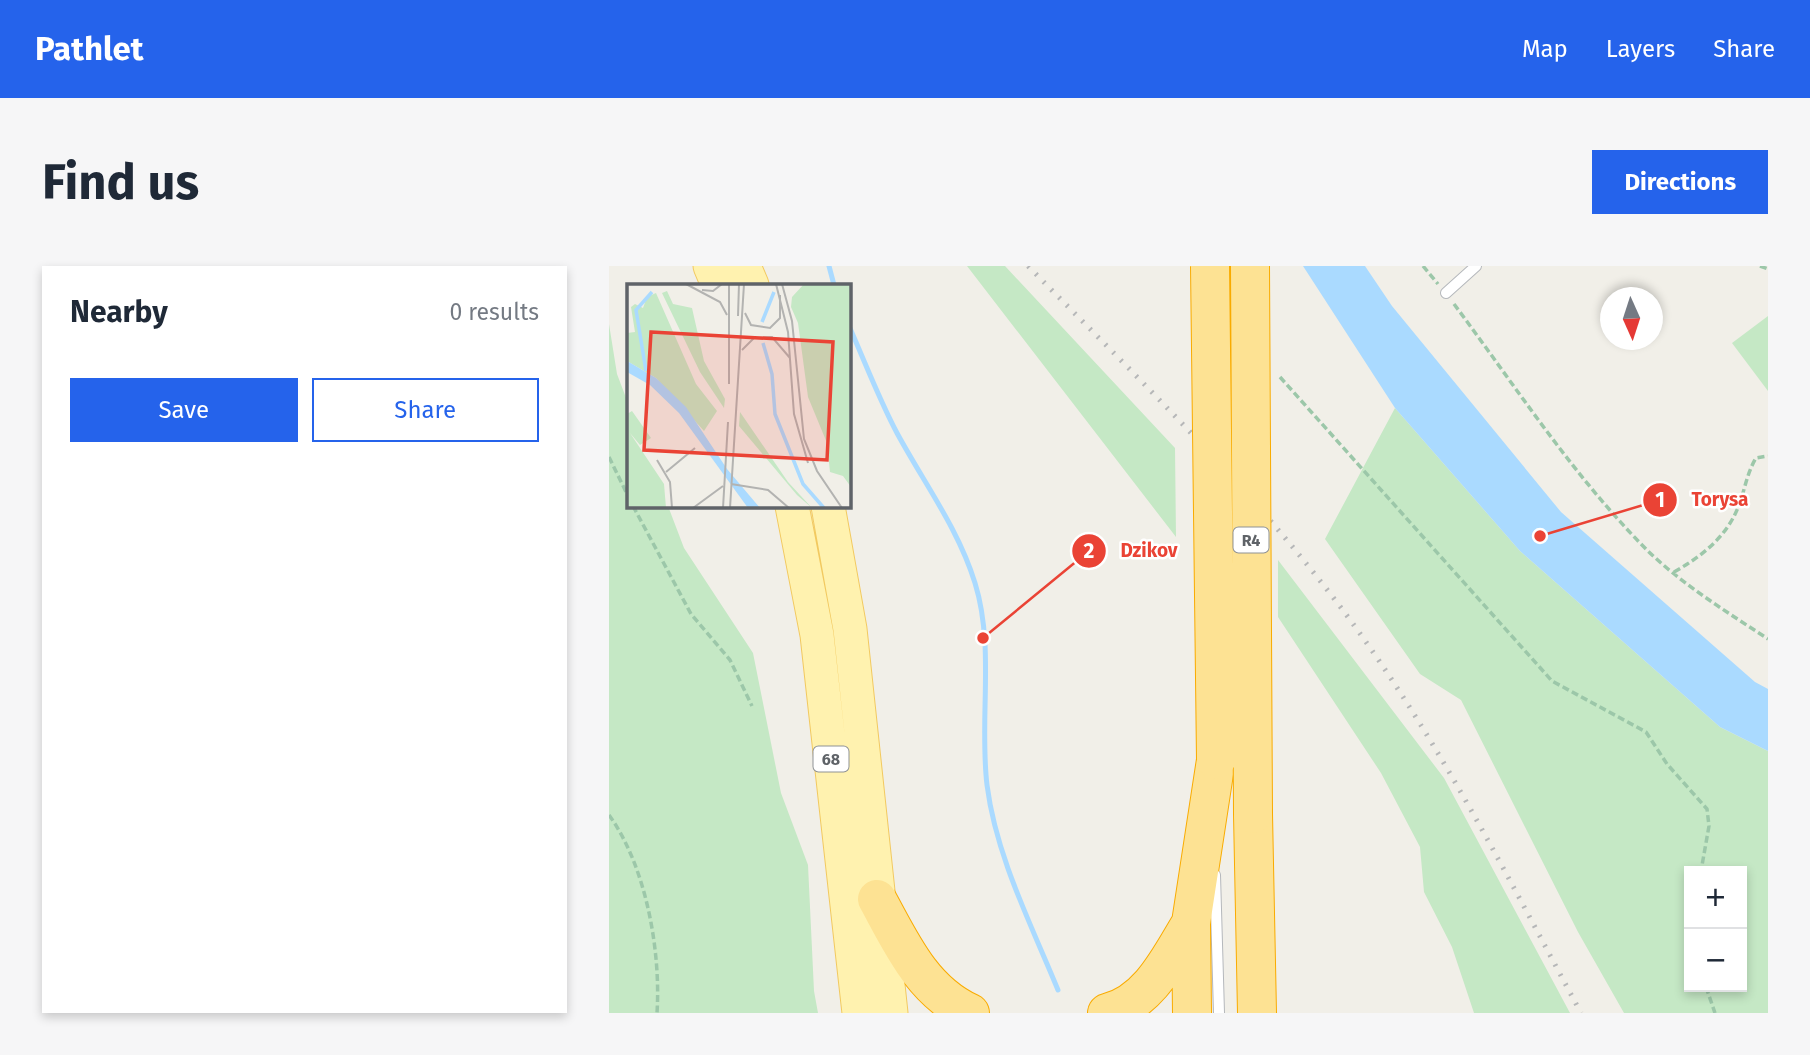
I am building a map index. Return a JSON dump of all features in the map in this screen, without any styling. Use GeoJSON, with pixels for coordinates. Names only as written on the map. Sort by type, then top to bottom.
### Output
{"type":"FeatureCollection","features":[{"type":"Feature","properties":{"kind":"highway","name":"R4"},"geometry":{"type":"LineString","coordinates":[[1210,266],[1216,760]]}},
{"type":"Feature","properties":{"kind":"highway","name":"R4"},"geometry":{"type":"LineString","coordinates":[[1250,266],[1253,814],[1257,1013]]}},
{"type":"Feature","properties":{"kind":"highway"},"geometry":{"type":"LineString","coordinates":[[1192,1013],[1191,922],[1216,760]]}},
{"type":"Feature","properties":{"kind":"highway"},"geometry":{"type":"LineString","coordinates":[[877,900],[911,962],[953,1005],[970,1013]]}},
{"type":"Feature","properties":{"kind":"highway"},"geometry":{"type":"LineString","coordinates":[[1107,1013],[1136,998],[1156,981],[1191,922]]}},
{"type":"Feature","properties":{"kind":"main road"},"geometry":{"type":"LineString","coordinates":[[710,266],[719,284]]}},
{"type":"Feature","properties":{"kind":"main road"},"geometry":{"type":"LineString","coordinates":[[744,266],[752,284]]}},
{"type":"Feature","properties":{"kind":"main road","name":"68"},"geometry":{"type":"LineString","coordinates":[[792,508],[817,635],[859,1013]]}},
{"type":"Feature","properties":{"kind":"main road","name":"68"},"geometry":{"type":"LineString","coordinates":[[828,508],[850,629],[891,1013]]}},
{"type":"Feature","properties":{"kind":"lane"},"geometry":{"type":"LineString","coordinates":[[1446,293],[1476,266]]}},
{"type":"Feature","properties":{"kind":"lane","name":"R4"},"geometry":{"type":"LineString","coordinates":[[1215,850],[1216,760]]}},
{"type":"Feature","properties":{"kind":"lane"},"geometry":{"type":"LineString","coordinates":[[1215,863],[1219,1013]]}},
{"type":"Feature","properties":{"kind":"path"},"geometry":{"type":"LineString","coordinates":[[1423,266],[1603,502],[1650,552],[1674,572],[1768,639]]}},
{"type":"Feature","properties":{"kind":"path"},"geometry":{"type":"LineString","coordinates":[[1760,266],[1768,269]]}},
{"type":"Feature","properties":{"kind":"path"},"geometry":{"type":"LineString","coordinates":[[1291,391],[1552,681],[1646,732],[1667,764],[1707,809],[1709,826],[1702,866]]}},
{"type":"Feature","properties":{"kind":"path"},"geometry":{"type":"LineString","coordinates":[[1674,572],[1703,555],[1723,534],[1738,507],[1748,471],[1756,458],[1768,456]]}},
{"type":"Feature","properties":{"kind":"path"},"geometry":{"type":"LineString","coordinates":[[609,457],[627,494]]}},
{"type":"Feature","properties":{"kind":"path"},"geometry":{"type":"LineString","coordinates":[[634,508],[691,614],[730,660],[753,706]]}},
{"type":"Feature","properties":{"kind":"path"},"geometry":{"type":"LineString","coordinates":[[609,815],[622,833],[646,900],[659,975],[657,1013]]}},
{"type":"Feature","properties":{"kind":"path"},"geometry":{"type":"LineString","coordinates":[[1708,992],[1715,1013]]}},
{"type":"Feature","properties":{"kind":"green space"},"geometry":{"type":"Polygon","coordinates":[[[967,266],[1005,266],[1175,448],[1176,537],[967,266]]]}},
{"type":"Feature","properties":{"kind":"green space"},"geometry":{"type":"Polygon","coordinates":[[[1768,316],[1768,391],[1732,343],[1768,316]]]}},
{"type":"Feature","properties":{"kind":"green space"},"geometry":{"type":"Polygon","coordinates":[[[609,324],[617,374],[627,400],[627,508],[669,508],[684,548],[753,653],[781,793],[808,865],[814,991],[818,1013],[609,1013],[609,324]]]}},
{"type":"Feature","properties":{"kind":"green space"},"geometry":{"type":"Polygon","coordinates":[[[1395,408],[1520,551],[1720,727],[1768,751],[1768,1013],[1624,1013],[1578,932],[1461,700],[1420,674],[1325,539],[1395,408]]]}},
{"type":"Feature","properties":{"kind":"green space"},"geometry":{"type":"Polygon","coordinates":[[[1278,560],[1444,778],[1570,1013],[1474,1013],[1452,947],[1424,892],[1420,847],[1381,773],[1278,617],[1278,560]]]}},
{"type":"Feature","properties":{"kind":"water"},"geometry":{"type":"Polygon","coordinates":[[[1303,266],[1365,266],[1392,306],[1561,512],[1755,682],[1768,689],[1768,751],[1720,727],[1520,551],[1395,408],[1303,266]]]}},
{"type":"Feature","properties":{"kind":"waterway"},"geometry":{"type":"LineString","coordinates":[[829,266],[834,284]]}},
{"type":"Feature","properties":{"kind":"waterway"},"geometry":{"type":"LineString","coordinates":[[851,331],[890,420],[950,525],[975,583],[984,632],[985,760],[992,811],[1006,864],[1058,990]]}},
{"type":"Feature","properties":{"kind":"railway"},"geometry":{"type":"LineString","coordinates":[[1028,266],[1230,475],[1342,609],[1409,706],[1469,806],[1581,1013]]}},
{"type":"Feature","properties":{"kind":"place","name":"Torysa"},"geometry":{"type":"Point","coordinates":[1540,536]}},
{"type":"Feature","properties":{"kind":"place","name":"Dzikov"},"geometry":{"type":"Point","coordinates":[983,638]}}]}
